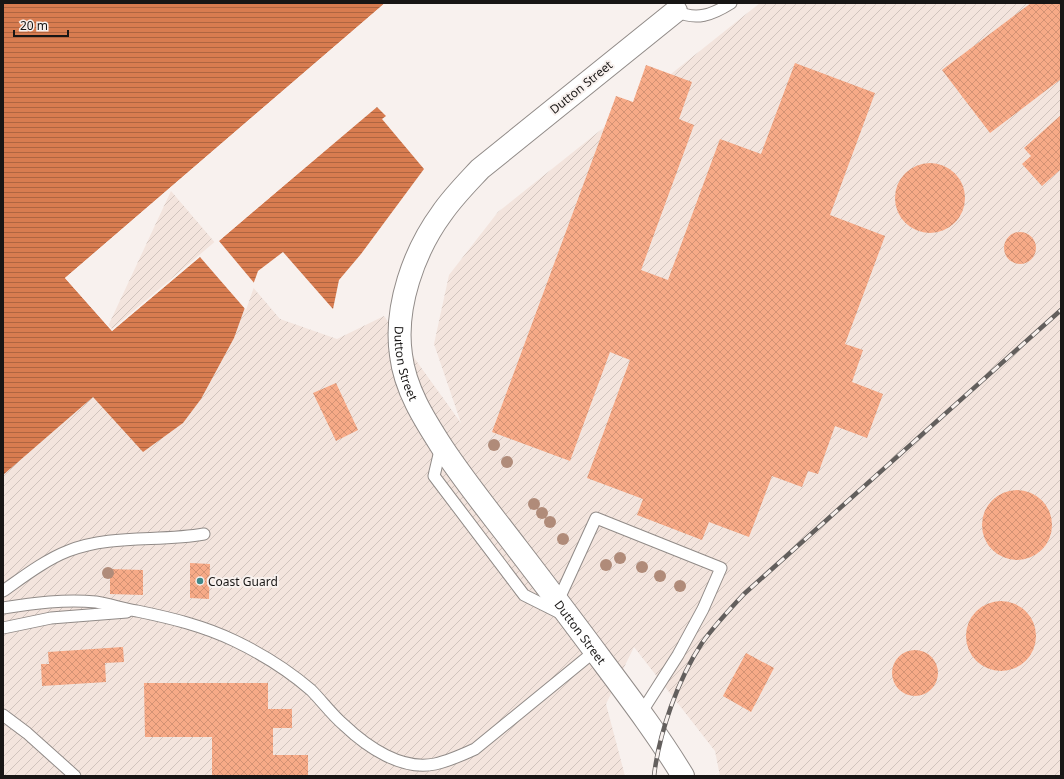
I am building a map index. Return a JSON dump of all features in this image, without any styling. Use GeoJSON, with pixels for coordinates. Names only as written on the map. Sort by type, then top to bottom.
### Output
{"type":"FeatureCollection","features":[{"type":"Feature","properties":{"kind":"street","name":"Dutton Street"},"geometry":{"type":"LineString","coordinates":[[676,11],[480,170],[459,191],[441,214],[426,240],[411,274],[403,302],[400,331],[401,356],[408,385],[420,410],[441,445],[456,468],[571,618],[641,713],[683,776]]}},
{"type":"Feature","properties":{"kind":"street","name":"Dutton Street"},"geometry":{"type":"LineString","coordinates":[[665,750],[675,776]]}},
{"type":"Feature","properties":{"kind":"lane"},"geometry":{"type":"LineString","coordinates":[[676,11],[693,17],[709,14],[731,3]]}},
{"type":"Feature","properties":{"kind":"lane"},"geometry":{"type":"LineString","coordinates":[[441,445],[434,476],[524,595],[571,618]]}},
{"type":"Feature","properties":{"kind":"lane"},"geometry":{"type":"LineString","coordinates":[[558,601],[596,518],[721,568],[703,609],[678,656],[641,713]]}},
{"type":"Feature","properties":{"kind":"lane"},"geometry":{"type":"LineString","coordinates":[[3,591],[56,556],[76,548],[116,540],[185,537],[204,534]]}},
{"type":"Feature","properties":{"kind":"lane"},"geometry":{"type":"LineString","coordinates":[[3,608],[34,603],[82,602],[106,604],[158,615],[199,626],[235,641],[279,666],[310,690],[344,726],[370,746],[388,757],[412,764],[434,764],[456,758],[475,749],[595,651]]}},
{"type":"Feature","properties":{"kind":"lane"},"geometry":{"type":"LineString","coordinates":[[3,628],[51,618],[135,611]]}},
{"type":"Feature","properties":{"kind":"lane"},"geometry":{"type":"LineString","coordinates":[[3,715],[27,733],[75,776]]}},
{"type":"Feature","properties":{"kind":"shaded area"},"geometry":{"type":"Polygon","coordinates":[[[3,3],[385,3],[65,278],[112,331],[377,107],[386,116],[382,119],[424,169],[361,254],[339,280],[333,309],[283,252],[258,271],[234,338],[201,399],[183,423],[143,452],[93,397],[3,475],[3,3]]]}},
{"type":"Feature","properties":{"kind":"shaded area"},"geometry":{"type":"Polygon","coordinates":[[[760,3],[1061,3],[1061,776],[720,776],[715,751],[634,647],[606,704],[625,776],[3,776],[3,448],[82,382],[171,191],[280,319],[337,339],[384,316],[461,423],[434,344],[449,275],[498,212],[760,3]]]}},
{"type":"Feature","properties":{"kind":"pier"},"geometry":{"type":"Polygon","coordinates":[[[385,3],[387,3],[68,278],[112,329],[376,105],[378,105],[219,241],[255,284],[246,310],[200,257],[112,331],[65,278],[385,3]]]}},
{"type":"Feature","properties":{"kind":"building"},"geometry":{"type":"Polygon","coordinates":[[[1031,3],[1059,3],[1061,5],[1061,79],[990,133],[942,70],[1031,3]]]}},
{"type":"Feature","properties":{"kind":"building"},"geometry":{"type":"Polygon","coordinates":[[[795,63],[875,93],[830,215],[885,236],[845,344],[863,350],[852,382],[883,394],[867,438],[835,426],[818,474],[808,471],[802,487],[772,476],[749,537],[709,522],[702,540],[637,515],[643,499],[587,478],[630,360],[610,352],[570,461],[492,432],[616,96],[633,102],[646,65],[692,82],[679,119],[694,125],[641,270],[668,280],[720,139],[761,154],[795,63]]]}},
{"type":"Feature","properties":{"kind":"building"},"geometry":{"type":"Polygon","coordinates":[[[1061,115],[1061,169],[1042,186],[1022,164],[1031,156],[1024,148],[1061,115]]]}},
{"type":"Feature","properties":{"kind":"building"},"geometry":{"type":"Polygon","coordinates":[[[930,163],[943,166],[955,173],[962,185],[965,198],[962,211],[955,223],[943,230],[930,233],[917,230],[905,223],[898,211],[895,198],[898,185],[905,173],[917,166],[930,163]]]}},
{"type":"Feature","properties":{"kind":"building"},"geometry":{"type":"Polygon","coordinates":[[[1017,232],[1023,232],[1032,236],[1036,248],[1032,260],[1023,264],[1017,264],[1008,260],[1004,251],[1004,245],[1008,236],[1017,232]]]}},
{"type":"Feature","properties":{"kind":"building"},"geometry":{"type":"Polygon","coordinates":[[[336,383],[358,430],[336,441],[313,393],[336,383]]]}},
{"type":"Feature","properties":{"kind":"building"},"geometry":{"type":"Polygon","coordinates":[[[1017,490],[1030,493],[1042,500],[1049,512],[1052,525],[1049,538],[1042,550],[1030,557],[1017,560],[1004,557],[992,550],[985,538],[982,525],[985,512],[992,500],[1004,493],[1017,490]]]}},
{"type":"Feature","properties":{"kind":"building","name":"Coast Guard"},"geometry":{"type":"Polygon","coordinates":[[[190,563],[210,564],[209,599],[190,598],[190,563]]]}},
{"type":"Feature","properties":{"kind":"building"},"geometry":{"type":"Polygon","coordinates":[[[110,569],[143,570],[143,595],[110,594],[110,569]]]}},
{"type":"Feature","properties":{"kind":"building"},"geometry":{"type":"Polygon","coordinates":[[[1001,601],[1014,604],[1026,611],[1033,623],[1036,636],[1033,649],[1026,661],[1014,668],[1001,671],[988,668],[976,661],[969,649],[966,636],[969,623],[976,611],[988,604],[1001,601]]]}},
{"type":"Feature","properties":{"kind":"building"},"geometry":{"type":"Polygon","coordinates":[[[123,647],[124,662],[105,663],[106,682],[42,686],[41,664],[49,664],[48,652],[123,647]]]}},
{"type":"Feature","properties":{"kind":"building"},"geometry":{"type":"Polygon","coordinates":[[[920,650],[924,651],[934,660],[937,664],[937,682],[928,692],[920,696],[910,696],[902,692],[893,682],[892,668],[896,660],[906,651],[920,650]]]}},
{"type":"Feature","properties":{"kind":"building"},"geometry":{"type":"Polygon","coordinates":[[[746,653],[774,668],[751,712],[723,696],[746,653]]]}},
{"type":"Feature","properties":{"kind":"building"},"geometry":{"type":"Polygon","coordinates":[[[144,683],[268,683],[268,709],[292,709],[292,728],[273,728],[273,755],[308,755],[308,776],[212,776],[212,737],[145,737],[144,683]]]}},
{"type":"Feature","properties":{"kind":"railway"},"geometry":{"type":"LineString","coordinates":[[654,776],[660,742],[665,725],[685,673],[702,643],[722,618],[744,594],[1061,310]]}},
{"type":"Feature","properties":{"kind":"place","name":"Coast Guard"},"geometry":{"type":"Point","coordinates":[200,581]}}]}
